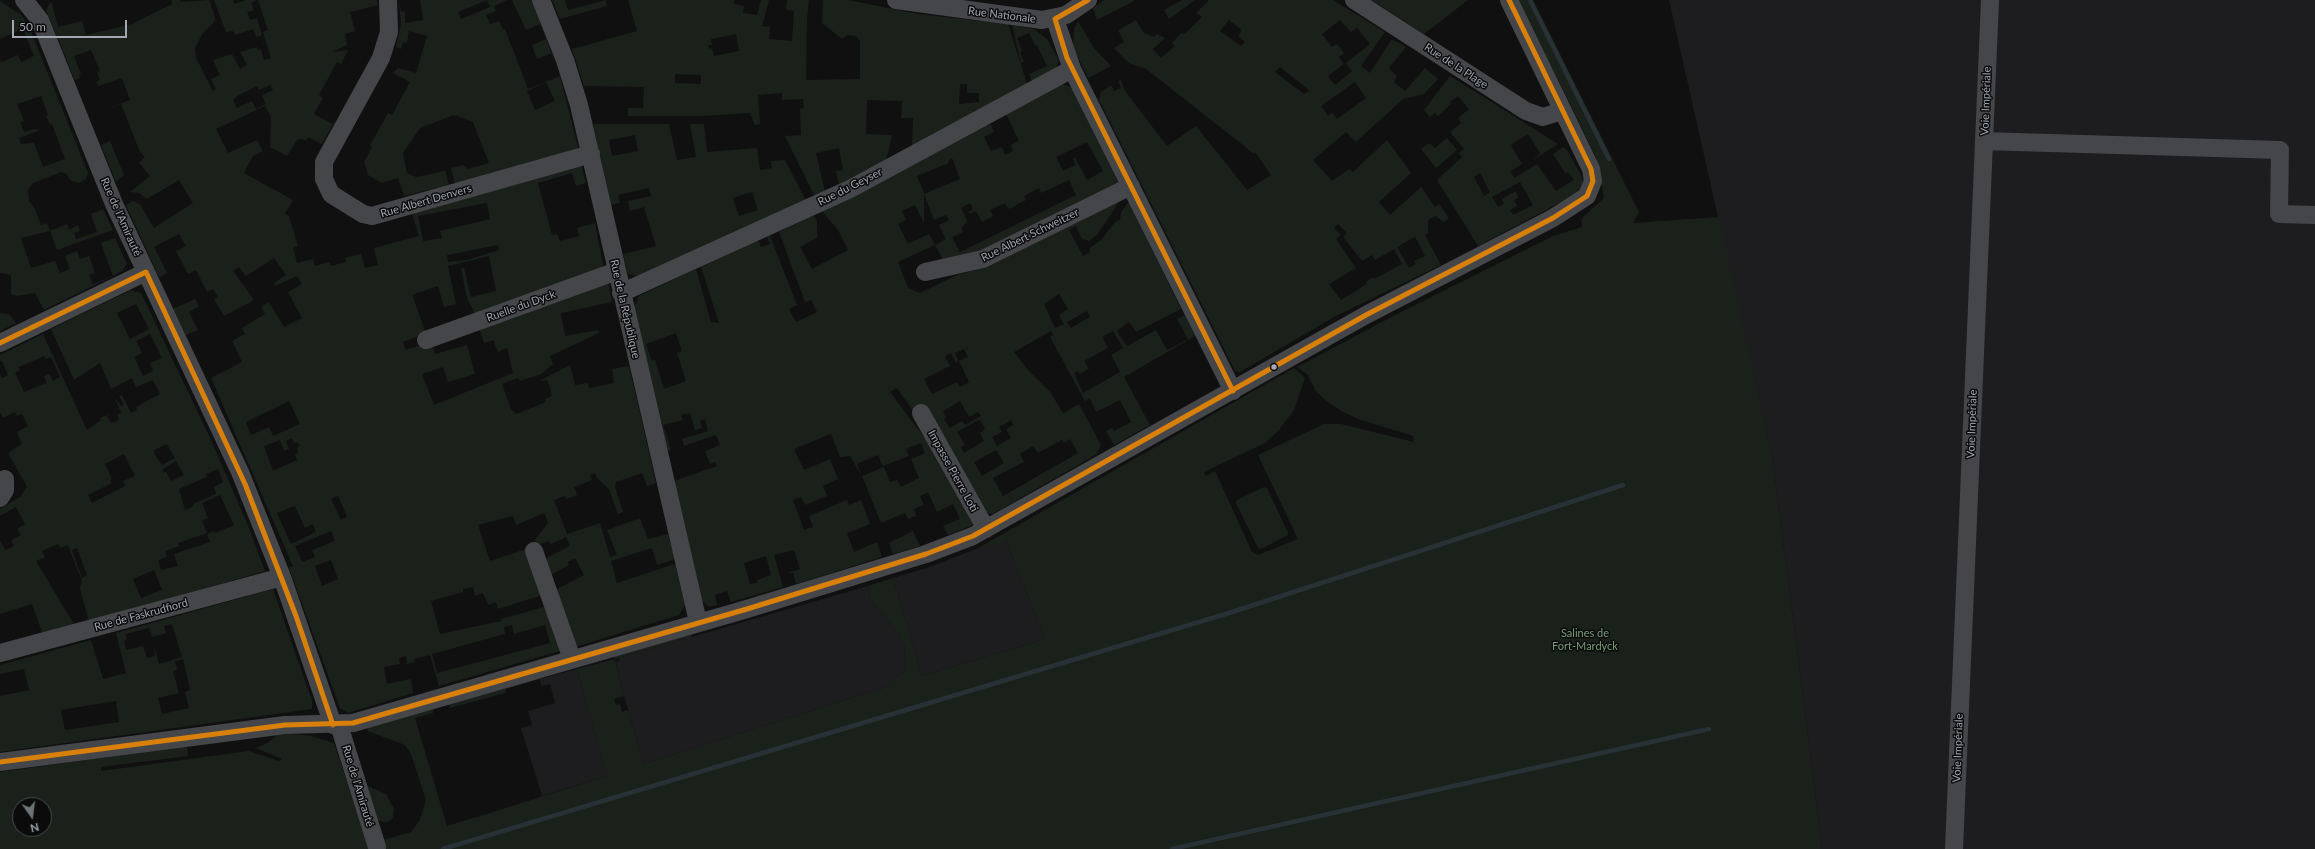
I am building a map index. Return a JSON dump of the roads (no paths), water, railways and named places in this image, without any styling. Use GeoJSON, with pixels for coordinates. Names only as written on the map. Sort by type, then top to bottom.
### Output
{"type":"FeatureCollection","features":[{"type":"Feature","properties":{"kind":"street","name":"Rue de l'Amirauté"},"geometry":{"type":"LineString","coordinates":[[24,0],[40,20],[114,204],[240,472],[282,577],[336,725],[376,847]]}},
{"type":"Feature","properties":{"kind":"street","name":"Rue Albert Denvers"},"geometry":{"type":"LineString","coordinates":[[388,0],[388,32],[381,58],[324,162],[324,180],[331,194],[363,214],[372,216],[591,154]]}},
{"type":"Feature","properties":{"kind":"street","name":"Rue de la République"},"geometry":{"type":"LineString","coordinates":[[541,0],[569,71],[591,154],[621,293],[698,622]]}},
{"type":"Feature","properties":{"kind":"street","name":"Rue Nationale"},"geometry":{"type":"LineString","coordinates":[[896,0],[1035,20],[1055,19]]}},
{"type":"Feature","properties":{"kind":"street"},"geometry":{"type":"LineString","coordinates":[[1088,0],[1070,12],[1055,19],[1072,69],[1233,391]]}},
{"type":"Feature","properties":{"kind":"street","name":"Rue de la Plage"},"geometry":{"type":"LineString","coordinates":[[1354,0],[1526,111],[1544,117],[1562,111]]}},
{"type":"Feature","properties":{"kind":"street"},"geometry":{"type":"LineString","coordinates":[[0,762],[285,725],[336,725],[360,721],[937,551],[986,529],[1366,315],[1534,228],[1581,201],[1590,191],[1593,175],[1509,0]]}},
{"type":"Feature","properties":{"kind":"street","name":"Voie Impériale"},"geometry":{"type":"LineString","coordinates":[[1954,849],[1990,0]]}},
{"type":"Feature","properties":{"kind":"street","name":"Rue du Geyser"},"geometry":{"type":"LineString","coordinates":[[621,293],[850,189],[1072,69]]}},
{"type":"Feature","properties":{"kind":"street"},"geometry":{"type":"LineString","coordinates":[[1984,141],[2280,150],[2279,214],[2315,215]]}},
{"type":"Feature","properties":{"kind":"street","name":"Rue Albert Schweitzer"},"geometry":{"type":"LineString","coordinates":[[925,272],[983,258],[1131,186]]}},
{"type":"Feature","properties":{"kind":"street","name":"Ruelle du Dyck"},"geometry":{"type":"LineString","coordinates":[[426,340],[616,271]]}},
{"type":"Feature","properties":{"kind":"street"},"geometry":{"type":"LineString","coordinates":[[0,344],[146,272]]}},
{"type":"Feature","properties":{"kind":"street","name":"Impasse Pierre Loti"},"geometry":{"type":"LineString","coordinates":[[921,413],[986,529]]}},
{"type":"Feature","properties":{"kind":"street"},"geometry":{"type":"LineString","coordinates":[[0,498],[5,490],[5,479]]}},
{"type":"Feature","properties":{"kind":"street"},"geometry":{"type":"LineString","coordinates":[[534,551],[572,659]]}},
{"type":"Feature","properties":{"kind":"street","name":"Rue de Faskrudfiord"},"geometry":{"type":"LineString","coordinates":[[0,653],[282,577]]}},
{"type":"Feature","properties":{"kind":"waterway"},"geometry":{"type":"LineString","coordinates":[[1530,0],[1609,159]]}},
{"type":"Feature","properties":{"kind":"waterway"},"geometry":{"type":"LineString","coordinates":[[443,849],[1229,613],[1623,485]]}},
{"type":"Feature","properties":{"kind":"waterway"},"geometry":{"type":"LineString","coordinates":[[1172,849],[1709,729]]}},
{"type":"Feature","properties":{"kind":"park label","name":"Salines de Fort-Mardyck"},"geometry":{"type":"Point","coordinates":[1585,639]}}]}
